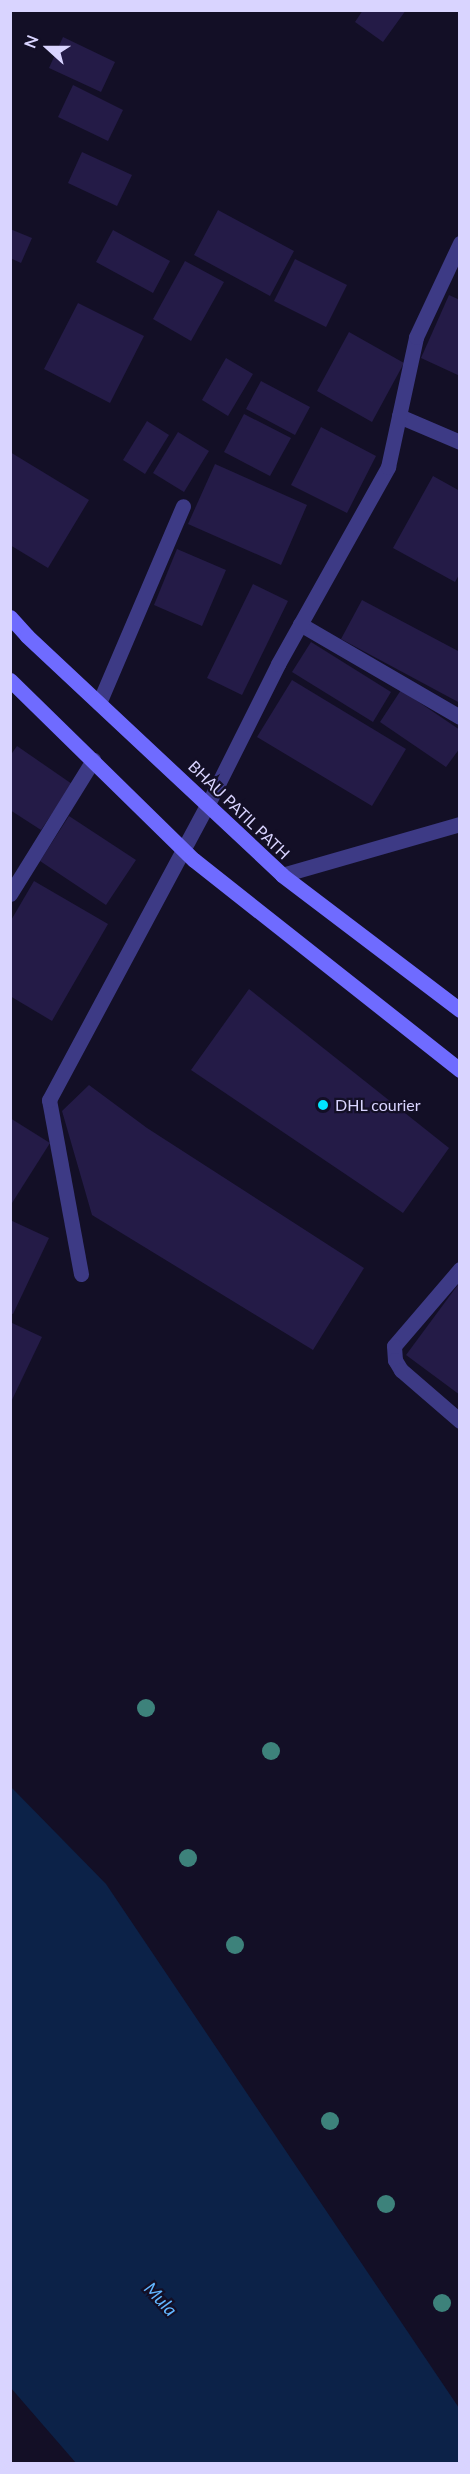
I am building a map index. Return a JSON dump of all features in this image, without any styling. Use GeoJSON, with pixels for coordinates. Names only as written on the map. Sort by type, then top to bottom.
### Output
{"type":"FeatureCollection","features":[{"type":"Feature","properties":{"kind":"main road","name":"BHAU PATIL PATH"},"geometry":{"type":"LineString","coordinates":[[10,617],[27,636],[282,875],[459,1010]]}},
{"type":"Feature","properties":{"kind":"main road"},"geometry":{"type":"LineString","coordinates":[[10,680],[182,849],[459,1070]]}},
{"type":"Feature","properties":{"kind":"street"},"geometry":{"type":"LineString","coordinates":[[81,1274],[49,1100],[208,804],[300,624],[388,467],[416,337],[459,243]]}},
{"type":"Feature","properties":{"kind":"street"},"geometry":{"type":"LineString","coordinates":[[399,416],[459,442]]}},
{"type":"Feature","properties":{"kind":"street"},"geometry":{"type":"LineString","coordinates":[[99,703],[183,506]]}},
{"type":"Feature","properties":{"kind":"street"},"geometry":{"type":"LineString","coordinates":[[300,624],[459,717]]}},
{"type":"Feature","properties":{"kind":"street"},"geometry":{"type":"LineString","coordinates":[[10,894],[93,760]]}},
{"type":"Feature","properties":{"kind":"street"},"geometry":{"type":"LineString","coordinates":[[282,875],[459,824]]}},
{"type":"Feature","properties":{"kind":"street"},"geometry":{"type":"LineString","coordinates":[[459,1269],[394,1346],[395,1360],[400,1370],[459,1421]]}},
{"type":"Feature","properties":{"kind":"water","name":"Mula"},"geometry":{"type":"Polygon","coordinates":[[[10,1786],[106,1884],[459,2408],[459,2463],[76,2463],[11,2388],[10,1786]]]}},
{"type":"Feature","properties":{"kind":"building"},"geometry":{"type":"Polygon","coordinates":[[[363,10],[406,10],[383,42],[355,22],[363,10]]]}},
{"type":"Feature","properties":{"kind":"building"},"geometry":{"type":"Polygon","coordinates":[[[63,37],[115,62],[101,92],[49,68],[63,37]]]}},
{"type":"Feature","properties":{"kind":"building"},"geometry":{"type":"Polygon","coordinates":[[[73,85],[123,110],[108,141],[58,117],[73,85]]]}},
{"type":"Feature","properties":{"kind":"building"},"geometry":{"type":"Polygon","coordinates":[[[82,152],[132,175],[117,206],[68,183],[82,152]]]}},
{"type":"Feature","properties":{"kind":"building"},"geometry":{"type":"Polygon","coordinates":[[[218,210],[294,251],[270,296],[194,255],[218,210]]]}},
{"type":"Feature","properties":{"kind":"building"},"geometry":{"type":"Polygon","coordinates":[[[10,229],[32,238],[21,263],[10,258],[10,229]]]}},
{"type":"Feature","properties":{"kind":"building"},"geometry":{"type":"Polygon","coordinates":[[[113,230],[170,261],[153,293],[96,262],[113,230]]]}},
{"type":"Feature","properties":{"kind":"building"},"geometry":{"type":"Polygon","coordinates":[[[295,259],[347,285],[326,327],[274,301],[295,259]]]}},
{"type":"Feature","properties":{"kind":"building"},"geometry":{"type":"Polygon","coordinates":[[[185,261],[224,282],[191,341],[153,319],[185,261]]]}},
{"type":"Feature","properties":{"kind":"building"},"geometry":{"type":"Polygon","coordinates":[[[449,295],[460,300],[460,376],[421,358],[449,295]]]}},
{"type":"Feature","properties":{"kind":"building"},"geometry":{"type":"Polygon","coordinates":[[[78,303],[144,336],[110,403],[44,369],[78,303]]]}},
{"type":"Feature","properties":{"kind":"building"},"geometry":{"type":"Polygon","coordinates":[[[349,332],[404,363],[372,422],[317,391],[349,332]]]}},
{"type":"Feature","properties":{"kind":"building"},"geometry":{"type":"Polygon","coordinates":[[[226,358],[253,374],[228,416],[202,400],[226,358]]]}},
{"type":"Feature","properties":{"kind":"building"},"geometry":{"type":"Polygon","coordinates":[[[261,381],[310,407],[295,435],[246,409],[261,381]]]}},
{"type":"Feature","properties":{"kind":"building"},"geometry":{"type":"Polygon","coordinates":[[[244,414],[291,438],[270,476],[224,452],[244,414]]]}},
{"type":"Feature","properties":{"kind":"building"},"geometry":{"type":"Polygon","coordinates":[[[147,421],[169,435],[145,474],[123,460],[147,421]]]}},
{"type":"Feature","properties":{"kind":"building"},"geometry":{"type":"Polygon","coordinates":[[[321,427],[376,456],[347,513],[291,485],[321,427]]]}},
{"type":"Feature","properties":{"kind":"building"},"geometry":{"type":"Polygon","coordinates":[[[178,432],[209,451],[184,492],[153,473],[178,432]]]}},
{"type":"Feature","properties":{"kind":"building"},"geometry":{"type":"Polygon","coordinates":[[[10,452],[89,500],[48,568],[10,545],[10,452]]]}},
{"type":"Feature","properties":{"kind":"building"},"geometry":{"type":"Polygon","coordinates":[[[215,464],[307,505],[281,565],[188,524],[215,464]]]}},
{"type":"Feature","properties":{"kind":"building"},"geometry":{"type":"Polygon","coordinates":[[[433,476],[460,491],[460,573],[455,582],[393,548],[433,476]]]}},
{"type":"Feature","properties":{"kind":"building"},"geometry":{"type":"Polygon","coordinates":[[[177,549],[226,570],[202,626],[154,605],[177,549]]]}},
{"type":"Feature","properties":{"kind":"building"},"geometry":{"type":"Polygon","coordinates":[[[253,584],[288,601],[242,695],[207,678],[253,584]]]}},
{"type":"Feature","properties":{"kind":"building"},"geometry":{"type":"Polygon","coordinates":[[[362,600],[460,652],[460,703],[341,639],[362,600]]]}},
{"type":"Feature","properties":{"kind":"building"},"geometry":{"type":"Polygon","coordinates":[[[311,642],[391,692],[373,722],[292,672],[311,642]]]}},
{"type":"Feature","properties":{"kind":"building"},"geometry":{"type":"Polygon","coordinates":[[[292,680],[406,749],[372,806],[257,737],[292,680]]]}},
{"type":"Feature","properties":{"kind":"building"},"geometry":{"type":"Polygon","coordinates":[[[401,690],[460,730],[460,748],[446,767],[380,722],[401,690]]]}},
{"type":"Feature","properties":{"kind":"building"},"geometry":{"type":"Polygon","coordinates":[[[17,746],[72,784],[41,830],[10,810],[10,756],[17,746]]]}},
{"type":"Feature","properties":{"kind":"building"},"geometry":{"type":"Polygon","coordinates":[[[69,816],[136,860],[106,905],[40,861],[69,816]]]}},
{"type":"Feature","properties":{"kind":"building"},"geometry":{"type":"Polygon","coordinates":[[[34,881],[108,924],[52,1021],[10,996],[10,922],[34,881]]]}},
{"type":"Feature","properties":{"kind":"building"},"geometry":{"type":"Polygon","coordinates":[[[249,989],[449,1148],[403,1213],[191,1070],[249,989]]]}},
{"type":"Feature","properties":{"kind":"building"},"geometry":{"type":"Polygon","coordinates":[[[89,1085],[147,1128],[364,1268],[313,1350],[92,1215],[62,1111],[89,1085]]]}},
{"type":"Feature","properties":{"kind":"building"},"geometry":{"type":"Polygon","coordinates":[[[10,1118],[50,1143],[12,1203],[10,1201],[10,1118]]]}},
{"type":"Feature","properties":{"kind":"building"},"geometry":{"type":"Polygon","coordinates":[[[10,1220],[49,1238],[13,1314],[10,1313],[10,1220]]]}},
{"type":"Feature","properties":{"kind":"building"},"geometry":{"type":"Polygon","coordinates":[[[460,1282],[460,1395],[406,1355],[460,1282]]]}},
{"type":"Feature","properties":{"kind":"building"},"geometry":{"type":"Polygon","coordinates":[[[10,1322],[42,1337],[10,1404],[10,1322]]]}},
{"type":"Feature","properties":{"kind":"place","name":"DHL courier"},"geometry":{"type":"Point","coordinates":[323,1105]}}]}
